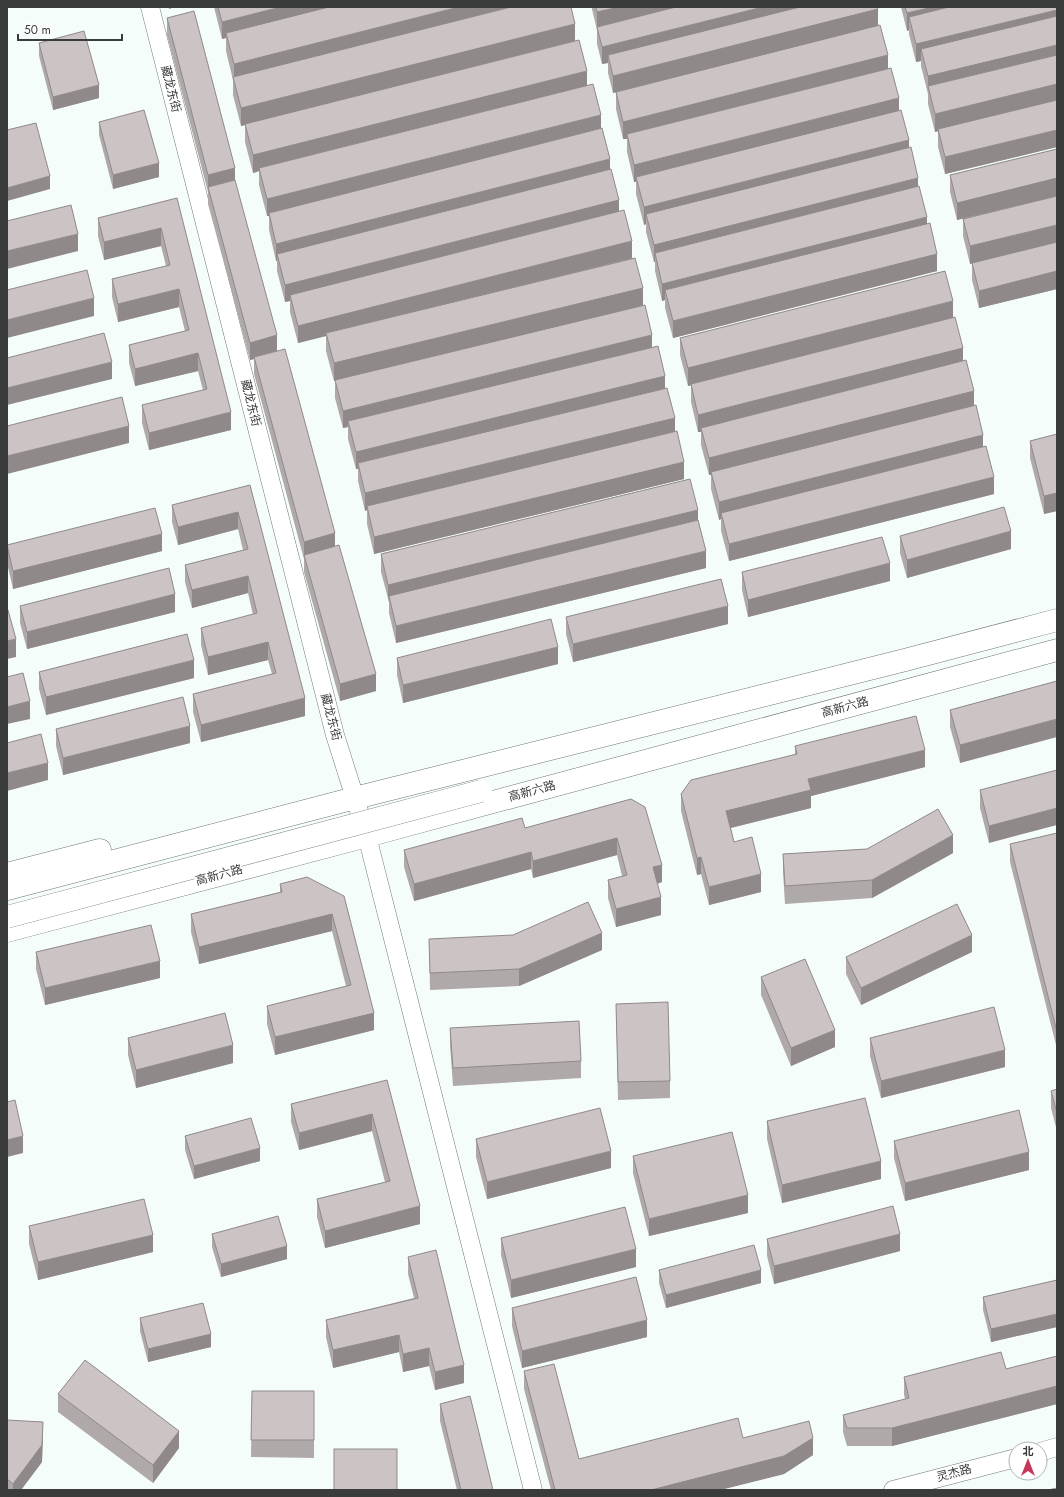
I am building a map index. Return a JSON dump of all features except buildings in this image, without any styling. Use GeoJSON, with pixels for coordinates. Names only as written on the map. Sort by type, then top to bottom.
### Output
{"type":"FeatureCollection","features":[{"type":"Feature","properties":{"kind":"main road"},"geometry":{"type":"LineString","coordinates":[[7,889],[355,798],[905,660],[1057,620]]}},
{"type":"Feature","properties":{"kind":"main road","name":"高新六路"},"geometry":{"type":"LineString","coordinates":[[7,931],[367,836],[1057,650]]}},
{"type":"Feature","properties":{"kind":"main road"},"geometry":{"type":"LineString","coordinates":[[7,917],[481,791]]}},
{"type":"Feature","properties":{"kind":"main road"},"geometry":{"type":"LineString","coordinates":[[7,874],[100,850]]}},
{"type":"Feature","properties":{"kind":"street","name":"藏龙东街"},"geometry":{"type":"LineString","coordinates":[[150,7],[333,727],[367,836],[533,1490]]}},
{"type":"Feature","properties":{"kind":"street","name":"灵杰路"},"geometry":{"type":"LineString","coordinates":[[893,1490],[1008,1460]]}}]}
